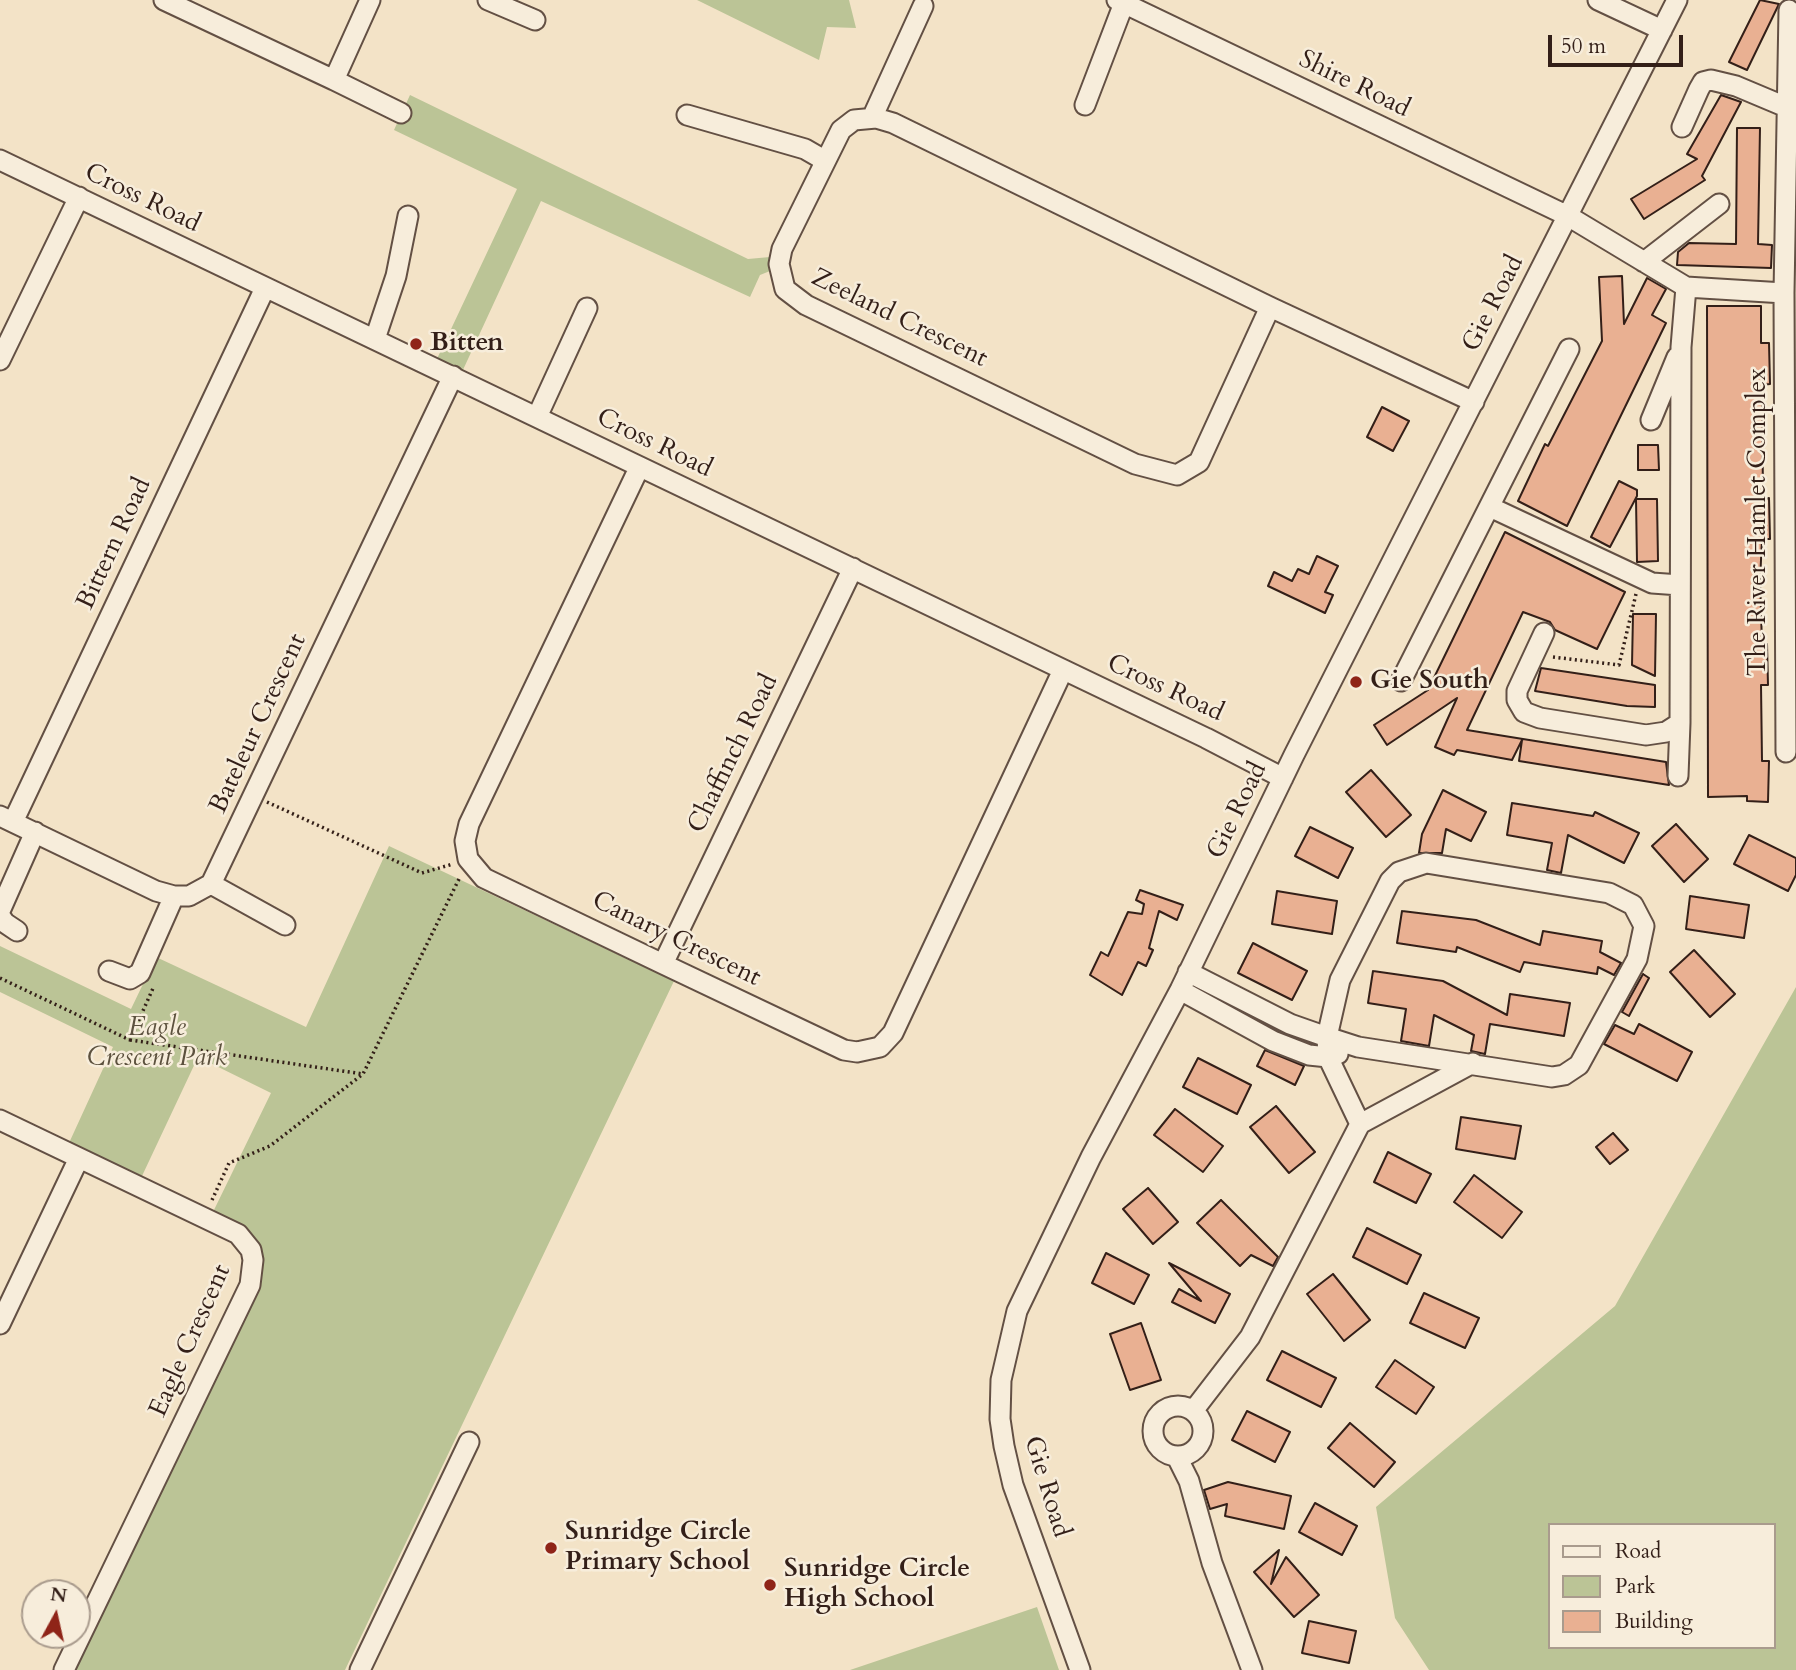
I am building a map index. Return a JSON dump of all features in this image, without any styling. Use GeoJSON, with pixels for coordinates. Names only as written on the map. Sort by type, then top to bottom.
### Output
{"type":"FeatureCollection","features":[{"type":"Feature","properties":{"kind":"street"},"geometry":{"type":"LineString","coordinates":[[164,0],[401,113]]}},
{"type":"Feature","properties":{"kind":"street"},"geometry":{"type":"LineString","coordinates":[[334,80],[370,0]]}},
{"type":"Feature","properties":{"kind":"street"},"geometry":{"type":"LineString","coordinates":[[488,0],[536,20]]}},
{"type":"Feature","properties":{"kind":"street"},"geometry":{"type":"LineString","coordinates":[[1598,0],[1662,30]]}},
{"type":"Feature","properties":{"kind":"street","name":"Gie Road"},"geometry":{"type":"LineString","coordinates":[[1080,1670],[1013,1485],[1000,1419],[1003,1367],[1012,1327],[1027,1286],[1184,981],[1283,778],[1677,0]]}},
{"type":"Feature","properties":{"kind":"street"},"geometry":{"type":"LineString","coordinates":[[1085,105],[1121,2]]}},
{"type":"Feature","properties":{"kind":"street","name":"Shire Road"},"geometry":{"type":"LineString","coordinates":[[1121,2],[1568,216]]}},
{"type":"Feature","properties":{"kind":"street"},"geometry":{"type":"LineString","coordinates":[[923,6],[872,118],[893,122],[1270,307],[1474,402]]}},
{"type":"Feature","properties":{"kind":"street","name":"The River Hamlet Complex"},"geometry":{"type":"LineString","coordinates":[[1786,752],[1784,293],[1789,10]]}},
{"type":"Feature","properties":{"kind":"street"},"geometry":{"type":"LineString","coordinates":[[1682,127],[1703,82],[1711,80],[1736,86],[1786,107]]}},
{"type":"Feature","properties":{"kind":"street"},"geometry":{"type":"LineString","coordinates":[[687,115],[805,149],[824,160]]}},
{"type":"Feature","properties":{"kind":"street","name":"Zeeland Crescent"},"geometry":{"type":"LineString","coordinates":[[872,118],[846,124],[824,160],[780,257],[782,282],[794,298],[1155,471],[1177,475],[1199,462],[1270,307]]}},
{"type":"Feature","properties":{"kind":"street","name":"Cross Road"},"geometry":{"type":"LineString","coordinates":[[0,160],[537,416],[639,468],[853,568],[1283,778]]}},
{"type":"Feature","properties":{"kind":"street"},"geometry":{"type":"LineString","coordinates":[[0,360],[79,197]]}},
{"type":"Feature","properties":{"kind":"street"},"geometry":{"type":"LineString","coordinates":[[1644,262],[1718,204]]}},
{"type":"Feature","properties":{"kind":"street"},"geometry":{"type":"LineString","coordinates":[[375,339],[396,276],[408,216]]}},
{"type":"Feature","properties":{"kind":"street"},"geometry":{"type":"LineString","coordinates":[[1568,216],[1686,287],[1784,293]]}},
{"type":"Feature","properties":{"kind":"street"},"geometry":{"type":"LineString","coordinates":[[1678,776],[1681,347],[1686,287]]}},
{"type":"Feature","properties":{"kind":"street","name":"Bittern Road"},"geometry":{"type":"LineString","coordinates":[[7,819],[265,288]]}},
{"type":"Feature","properties":{"kind":"street"},"geometry":{"type":"LineString","coordinates":[[537,416],[587,308]]}},
{"type":"Feature","properties":{"kind":"street"},"geometry":{"type":"LineString","coordinates":[[1651,420],[1681,347]]}},
{"type":"Feature","properties":{"kind":"street"},"geometry":{"type":"LineString","coordinates":[[1401,681],[1569,349]]}},
{"type":"Feature","properties":{"kind":"street","name":"Bateleur Crescent"},"geometry":{"type":"LineString","coordinates":[[211,884],[453,376]]}},
{"type":"Feature","properties":{"kind":"street"},"geometry":{"type":"LineString","coordinates":[[468,859],[465,841],[469,824],[639,468]]}},
{"type":"Feature","properties":{"kind":"street"},"geometry":{"type":"LineString","coordinates":[[1490,507],[1639,578],[1660,585],[1680,585]]}},
{"type":"Feature","properties":{"kind":"street","name":"Chaffinch Road"},"geometry":{"type":"LineString","coordinates":[[663,964],[853,568]]}},
{"type":"Feature","properties":{"kind":"street"},"geometry":{"type":"LineString","coordinates":[[1544,633],[1516,695],[1519,707],[1531,716],[1646,735],[1666,732],[1679,723]]}},
{"type":"Feature","properties":{"kind":"street","name":"Canary Crescent"},"geometry":{"type":"LineString","coordinates":[[468,859],[484,877],[844,1050],[857,1052],[880,1046],[893,1033],[1063,670]]}},
{"type":"Feature","properties":{"kind":"street"},"geometry":{"type":"LineString","coordinates":[[7,819],[174,896],[189,896],[211,884],[285,925]]}},
{"type":"Feature","properties":{"kind":"street"},"geometry":{"type":"LineString","coordinates":[[17,931],[5,923],[0,913],[34,832]]}},
{"type":"Feature","properties":{"kind":"street"},"geometry":{"type":"LineString","coordinates":[[1184,981],[1273,1041],[1309,1055],[1327,1047],[1358,1047],[1552,1077],[1564,1075],[1578,1065],[1637,959],[1644,926],[1633,905],[1609,893],[1426,863],[1409,866],[1390,881],[1340,980],[1327,1047],[1360,1124]]}},
{"type":"Feature","properties":{"kind":"street"},"geometry":{"type":"LineString","coordinates":[[109,971],[130,979],[140,973],[174,896]]}},
{"type":"Feature","properties":{"kind":"street"},"geometry":{"type":"LineString","coordinates":[[1193,1411],[1250,1336],[1360,1124],[1473,1063]]}},
{"type":"Feature","properties":{"kind":"street","name":"Eagle Crescent"},"geometry":{"type":"LineString","coordinates":[[0,1120],[238,1234],[245,1241],[254,1260],[253,1277],[64,1670]]}},
{"type":"Feature","properties":{"kind":"street"},"geometry":{"type":"LineString","coordinates":[[0,1324],[79,1158]]}},
{"type":"Feature","properties":{"kind":"street"},"geometry":{"type":"LineString","coordinates":[[1186,1407],[1193,1411],[1203,1426],[1200,1444],[1186,1456],[1177,1457],[1161,1450],[1153,1435],[1156,1419],[1168,1408],[1186,1407]]}},
{"type":"Feature","properties":{"kind":"street"},"geometry":{"type":"LineString","coordinates":[[360,1670],[469,1442]]}},
{"type":"Feature","properties":{"kind":"street"},"geometry":{"type":"LineString","coordinates":[[1177,1457],[1189,1481],[1212,1563],[1252,1670]]}},
{"type":"Feature","properties":{"kind":"path"},"geometry":{"type":"LineString","coordinates":[[1534,654],[1619,665],[1639,578]]}},
{"type":"Feature","properties":{"kind":"path"},"geometry":{"type":"LineString","coordinates":[[254,796],[422,873],[468,859]]}},
{"type":"Feature","properties":{"kind":"path"},"geometry":{"type":"LineString","coordinates":[[204,1218],[229,1163],[270,1146],[363,1074],[468,859]]}},
{"type":"Feature","properties":{"kind":"path"},"geometry":{"type":"LineString","coordinates":[[130,1040],[363,1074]]}},
{"type":"Feature","properties":{"kind":"green space"},"geometry":{"type":"Polygon","coordinates":[[[697,0],[849,0],[856,28],[827,27],[819,60],[697,0]]]}},
{"type":"Feature","properties":{"kind":"green space"},"geometry":{"type":"Polygon","coordinates":[[[410,95],[748,259],[770,257],[770,271],[760,275],[750,297],[541,201],[462,372],[436,361],[517,189],[394,130],[410,95]]]}},
{"type":"Feature","properties":{"kind":"green space","name":"Eagle Crescent Park"},"geometry":{"type":"Polygon","coordinates":[[[389,846],[674,981],[345,1670],[76,1670],[86,1649],[91,1649],[91,1638],[261,1281],[263,1256],[255,1239],[213,1212],[271,1093],[198,1057],[142,1176],[69,1143],[113,1047],[0,992],[0,946],[131,1009],[156,957],[306,1027],[389,846]]]}},
{"type":"Feature","properties":{"kind":"green space"},"geometry":{"type":"Polygon","coordinates":[[[1796,987],[1796,1670],[1429,1670],[1395,1618],[1376,1507],[1615,1306],[1796,987]]]}},
{"type":"Feature","properties":{"kind":"green space"},"geometry":{"type":"Polygon","coordinates":[[[1037,1607],[1059,1670],[850,1670],[1037,1607]]]}},
{"type":"Feature","properties":{"kind":"building"},"geometry":{"type":"Polygon","coordinates":[[[1760,0],[1779,4],[1747,70],[1729,62],[1760,0]]]}},
{"type":"Feature","properties":{"kind":"building"},"geometry":{"type":"Polygon","coordinates":[[[1721,95],[1741,102],[1702,176],[1705,180],[1644,219],[1631,199],[1697,159],[1687,154],[1721,95]]]}},
{"type":"Feature","properties":{"kind":"building"},"geometry":{"type":"Polygon","coordinates":[[[1737,128],[1760,128],[1758,244],[1772,245],[1771,268],[1677,265],[1678,252],[1689,243],[1736,244],[1737,128]]]}},
{"type":"Feature","properties":{"kind":"building"},"geometry":{"type":"Polygon","coordinates":[[[1622,276],[1624,324],[1647,278],[1666,289],[1652,315],[1666,323],[1567,526],[1518,501],[1545,444],[1548,446],[1602,341],[1599,277],[1622,276]]]}},
{"type":"Feature","properties":{"kind":"building"},"geometry":{"type":"Polygon","coordinates":[[[1707,306],[1761,306],[1761,343],[1769,343],[1770,384],[1762,385],[1763,500],[1769,498],[1770,539],[1762,539],[1760,581],[1762,644],[1767,644],[1768,685],[1761,685],[1762,761],[1769,761],[1768,802],[1747,801],[1747,796],[1708,797],[1707,306]]]}},
{"type":"Feature","properties":{"kind":"building"},"geometry":{"type":"Polygon","coordinates":[[[1382,407],[1409,421],[1393,451],[1367,437],[1382,407]]]}},
{"type":"Feature","properties":{"kind":"building"},"geometry":{"type":"Polygon","coordinates":[[[1638,445],[1658,445],[1659,470],[1638,470],[1638,445]]]}},
{"type":"Feature","properties":{"kind":"building"},"geometry":{"type":"Polygon","coordinates":[[[1619,481],[1637,490],[1637,496],[1610,547],[1591,537],[1619,481]]]}},
{"type":"Feature","properties":{"kind":"building"},"geometry":{"type":"Polygon","coordinates":[[[1636,499],[1657,499],[1658,561],[1637,562],[1636,499]]]}},
{"type":"Feature","properties":{"kind":"building"},"geometry":{"type":"Polygon","coordinates":[[[1505,532],[1625,592],[1597,649],[1555,630],[1550,622],[1523,612],[1467,730],[1666,762],[1669,785],[1519,761],[1522,740],[1512,760],[1457,750],[1454,755],[1435,747],[1457,698],[1387,745],[1374,725],[1428,690],[1505,532]]]}},
{"type":"Feature","properties":{"kind":"building"},"geometry":{"type":"Polygon","coordinates":[[[1317,556],[1338,566],[1325,592],[1333,595],[1325,613],[1268,586],[1274,572],[1292,581],[1298,569],[1309,574],[1317,556]]]}},
{"type":"Feature","properties":{"kind":"building"},"geometry":{"type":"Polygon","coordinates":[[[1633,614],[1656,614],[1655,676],[1632,665],[1633,614]]]}},
{"type":"Feature","properties":{"kind":"building"},"geometry":{"type":"Polygon","coordinates":[[[1541,668],[1655,685],[1655,707],[1627,706],[1535,691],[1541,668]]]}},
{"type":"Feature","properties":{"kind":"building"},"geometry":{"type":"Polygon","coordinates":[[[1371,770],[1411,815],[1386,837],[1346,792],[1371,770]]]}},
{"type":"Feature","properties":{"kind":"building"},"geometry":{"type":"Polygon","coordinates":[[[1443,790],[1486,812],[1471,841],[1446,829],[1442,853],[1419,853],[1422,834],[1443,790]]]}},
{"type":"Feature","properties":{"kind":"building"},"geometry":{"type":"Polygon","coordinates":[[[1512,803],[1593,816],[1595,812],[1639,833],[1624,863],[1568,835],[1561,873],[1547,870],[1552,843],[1507,835],[1512,803]]]}},
{"type":"Feature","properties":{"kind":"building"},"geometry":{"type":"Polygon","coordinates":[[[1676,824],[1708,859],[1684,882],[1652,846],[1676,824]]]}},
{"type":"Feature","properties":{"kind":"building"},"geometry":{"type":"Polygon","coordinates":[[[1310,827],[1353,848],[1338,878],[1295,856],[1310,827]]]}},
{"type":"Feature","properties":{"kind":"building"},"geometry":{"type":"Polygon","coordinates":[[[1749,835],[1796,858],[1796,875],[1788,891],[1734,864],[1749,835]]]}},
{"type":"Feature","properties":{"kind":"building"},"geometry":{"type":"Polygon","coordinates":[[[1140,890],[1183,905],[1177,920],[1159,911],[1149,948],[1153,950],[1146,966],[1138,962],[1122,995],[1090,975],[1101,952],[1108,956],[1128,912],[1142,914],[1144,904],[1136,900],[1140,890]]]}},
{"type":"Feature","properties":{"kind":"building"},"geometry":{"type":"Polygon","coordinates":[[[1277,891],[1337,901],[1332,934],[1272,924],[1277,891]]]}},
{"type":"Feature","properties":{"kind":"building"},"geometry":{"type":"Polygon","coordinates":[[[1690,896],[1749,905],[1744,938],[1686,929],[1690,896]]]}},
{"type":"Feature","properties":{"kind":"building"},"geometry":{"type":"Polygon","coordinates":[[[1402,911],[1476,920],[1540,945],[1543,931],[1602,941],[1600,952],[1621,963],[1614,975],[1598,967],[1597,974],[1524,962],[1520,972],[1457,947],[1456,952],[1397,943],[1402,911]]]}},
{"type":"Feature","properties":{"kind":"building"},"geometry":{"type":"Polygon","coordinates":[[[1253,943],[1307,971],[1292,1000],[1238,973],[1253,943]]]}},
{"type":"Feature","properties":{"kind":"building"},"geometry":{"type":"Polygon","coordinates":[[[1694,950],[1735,994],[1710,1017],[1670,972],[1694,950]]]}},
{"type":"Feature","properties":{"kind":"building"},"geometry":{"type":"Polygon","coordinates":[[[1373,971],[1443,981],[1507,1015],[1510,994],[1570,1003],[1564,1036],[1490,1024],[1485,1054],[1471,1051],[1474,1035],[1434,1015],[1429,1046],[1401,1041],[1406,1009],[1368,1003],[1373,971]]]}},
{"type":"Feature","properties":{"kind":"building"},"geometry":{"type":"Polygon","coordinates":[[[1643,974],[1649,978],[1629,1016],[1622,1012],[1643,974]]]}},
{"type":"Feature","properties":{"kind":"building"},"geometry":{"type":"Polygon","coordinates":[[[1639,1024],[1692,1052],[1677,1081],[1604,1044],[1615,1025],[1634,1034],[1639,1024]]]}},
{"type":"Feature","properties":{"kind":"building"},"geometry":{"type":"Polygon","coordinates":[[[1265,1050],[1304,1066],[1295,1085],[1257,1066],[1265,1050]]]}},
{"type":"Feature","properties":{"kind":"building"},"geometry":{"type":"Polygon","coordinates":[[[1198,1058],[1251,1085],[1237,1114],[1183,1087],[1198,1058]]]}},
{"type":"Feature","properties":{"kind":"building"},"geometry":{"type":"Polygon","coordinates":[[[1276,1106],[1315,1152],[1289,1173],[1250,1127],[1276,1106]]]}},
{"type":"Feature","properties":{"kind":"building"},"geometry":{"type":"Polygon","coordinates":[[[1175,1109],[1223,1146],[1203,1172],[1154,1135],[1175,1109]]]}},
{"type":"Feature","properties":{"kind":"building"},"geometry":{"type":"Polygon","coordinates":[[[1461,1117],[1521,1126],[1515,1159],[1456,1149],[1461,1117]]]}},
{"type":"Feature","properties":{"kind":"building"},"geometry":{"type":"Polygon","coordinates":[[[1613,1133],[1628,1150],[1610,1164],[1596,1147],[1613,1133]]]}},
{"type":"Feature","properties":{"kind":"building"},"geometry":{"type":"Polygon","coordinates":[[[1388,1152],[1431,1174],[1416,1203],[1374,1182],[1388,1152]]]}},
{"type":"Feature","properties":{"kind":"building"},"geometry":{"type":"Polygon","coordinates":[[[1474,1175],[1522,1212],[1502,1238],[1454,1202],[1474,1175]]]}},
{"type":"Feature","properties":{"kind":"building"},"geometry":{"type":"Polygon","coordinates":[[[1148,1188],[1178,1222],[1153,1244],[1123,1209],[1148,1188]]]}},
{"type":"Feature","properties":{"kind":"building"},"geometry":{"type":"Polygon","coordinates":[[[1221,1200],[1278,1257],[1273,1266],[1251,1255],[1240,1266],[1197,1223],[1221,1200]]]}},
{"type":"Feature","properties":{"kind":"building"},"geometry":{"type":"Polygon","coordinates":[[[1367,1228],[1421,1255],[1407,1284],[1353,1257],[1367,1228]]]}},
{"type":"Feature","properties":{"kind":"building"},"geometry":{"type":"Polygon","coordinates":[[[1106,1253],[1149,1275],[1134,1304],[1092,1283],[1106,1253]]]}},
{"type":"Feature","properties":{"kind":"building"},"geometry":{"type":"Polygon","coordinates":[[[1169,1263],[1230,1294],[1215,1323],[1172,1302],[1179,1289],[1201,1301],[1169,1263]]]}},
{"type":"Feature","properties":{"kind":"building"},"geometry":{"type":"Polygon","coordinates":[[[1333,1274],[1370,1320],[1344,1341],[1307,1294],[1333,1274]]]}},
{"type":"Feature","properties":{"kind":"building"},"geometry":{"type":"Polygon","coordinates":[[[1424,1293],[1479,1318],[1465,1348],[1410,1323],[1424,1293]]]}},
{"type":"Feature","properties":{"kind":"building"},"geometry":{"type":"Polygon","coordinates":[[[1141,1323],[1161,1380],[1130,1390],[1110,1334],[1141,1323]]]}},
{"type":"Feature","properties":{"kind":"building"},"geometry":{"type":"Polygon","coordinates":[[[1282,1351],[1336,1378],[1321,1407],[1267,1380],[1282,1351]]]}},
{"type":"Feature","properties":{"kind":"building"},"geometry":{"type":"Polygon","coordinates":[[[1395,1360],[1434,1387],[1416,1414],[1376,1387],[1395,1360]]]}},
{"type":"Feature","properties":{"kind":"building"},"geometry":{"type":"Polygon","coordinates":[[[1247,1411],[1290,1432],[1275,1462],[1232,1440],[1247,1411]]]}},
{"type":"Feature","properties":{"kind":"building"},"geometry":{"type":"Polygon","coordinates":[[[1350,1423],[1395,1462],[1374,1487],[1328,1448],[1350,1423]]]}},
{"type":"Feature","properties":{"kind":"building"},"geometry":{"type":"Polygon","coordinates":[[[1228,1482],[1291,1496],[1284,1529],[1225,1516],[1227,1504],[1210,1509],[1204,1490],[1228,1482]]]}},
{"type":"Feature","properties":{"kind":"building"},"geometry":{"type":"Polygon","coordinates":[[[1315,1503],[1357,1526],[1342,1555],[1299,1532],[1315,1503]]]}},
{"type":"Feature","properties":{"kind":"building"},"geometry":{"type":"Polygon","coordinates":[[[1279,1550],[1271,1584],[1286,1557],[1319,1595],[1294,1617],[1254,1572],[1279,1550]]]}},
{"type":"Feature","properties":{"kind":"building"},"geometry":{"type":"Polygon","coordinates":[[[1309,1621],[1356,1631],[1349,1663],[1302,1653],[1309,1621]]]}},
{"type":"Feature","properties":{"kind":"place","name":"Bitten"},"geometry":{"type":"Point","coordinates":[416,344]}},
{"type":"Feature","properties":{"kind":"place","name":"Gie South"},"geometry":{"type":"Point","coordinates":[1356,682]}},
{"type":"Feature","properties":{"kind":"place","name":"Sunridge Circle Primary School"},"geometry":{"type":"Point","coordinates":[551,1548]}},
{"type":"Feature","properties":{"kind":"place","name":"Sunridge Circle High School"},"geometry":{"type":"Point","coordinates":[770,1585]}}]}
